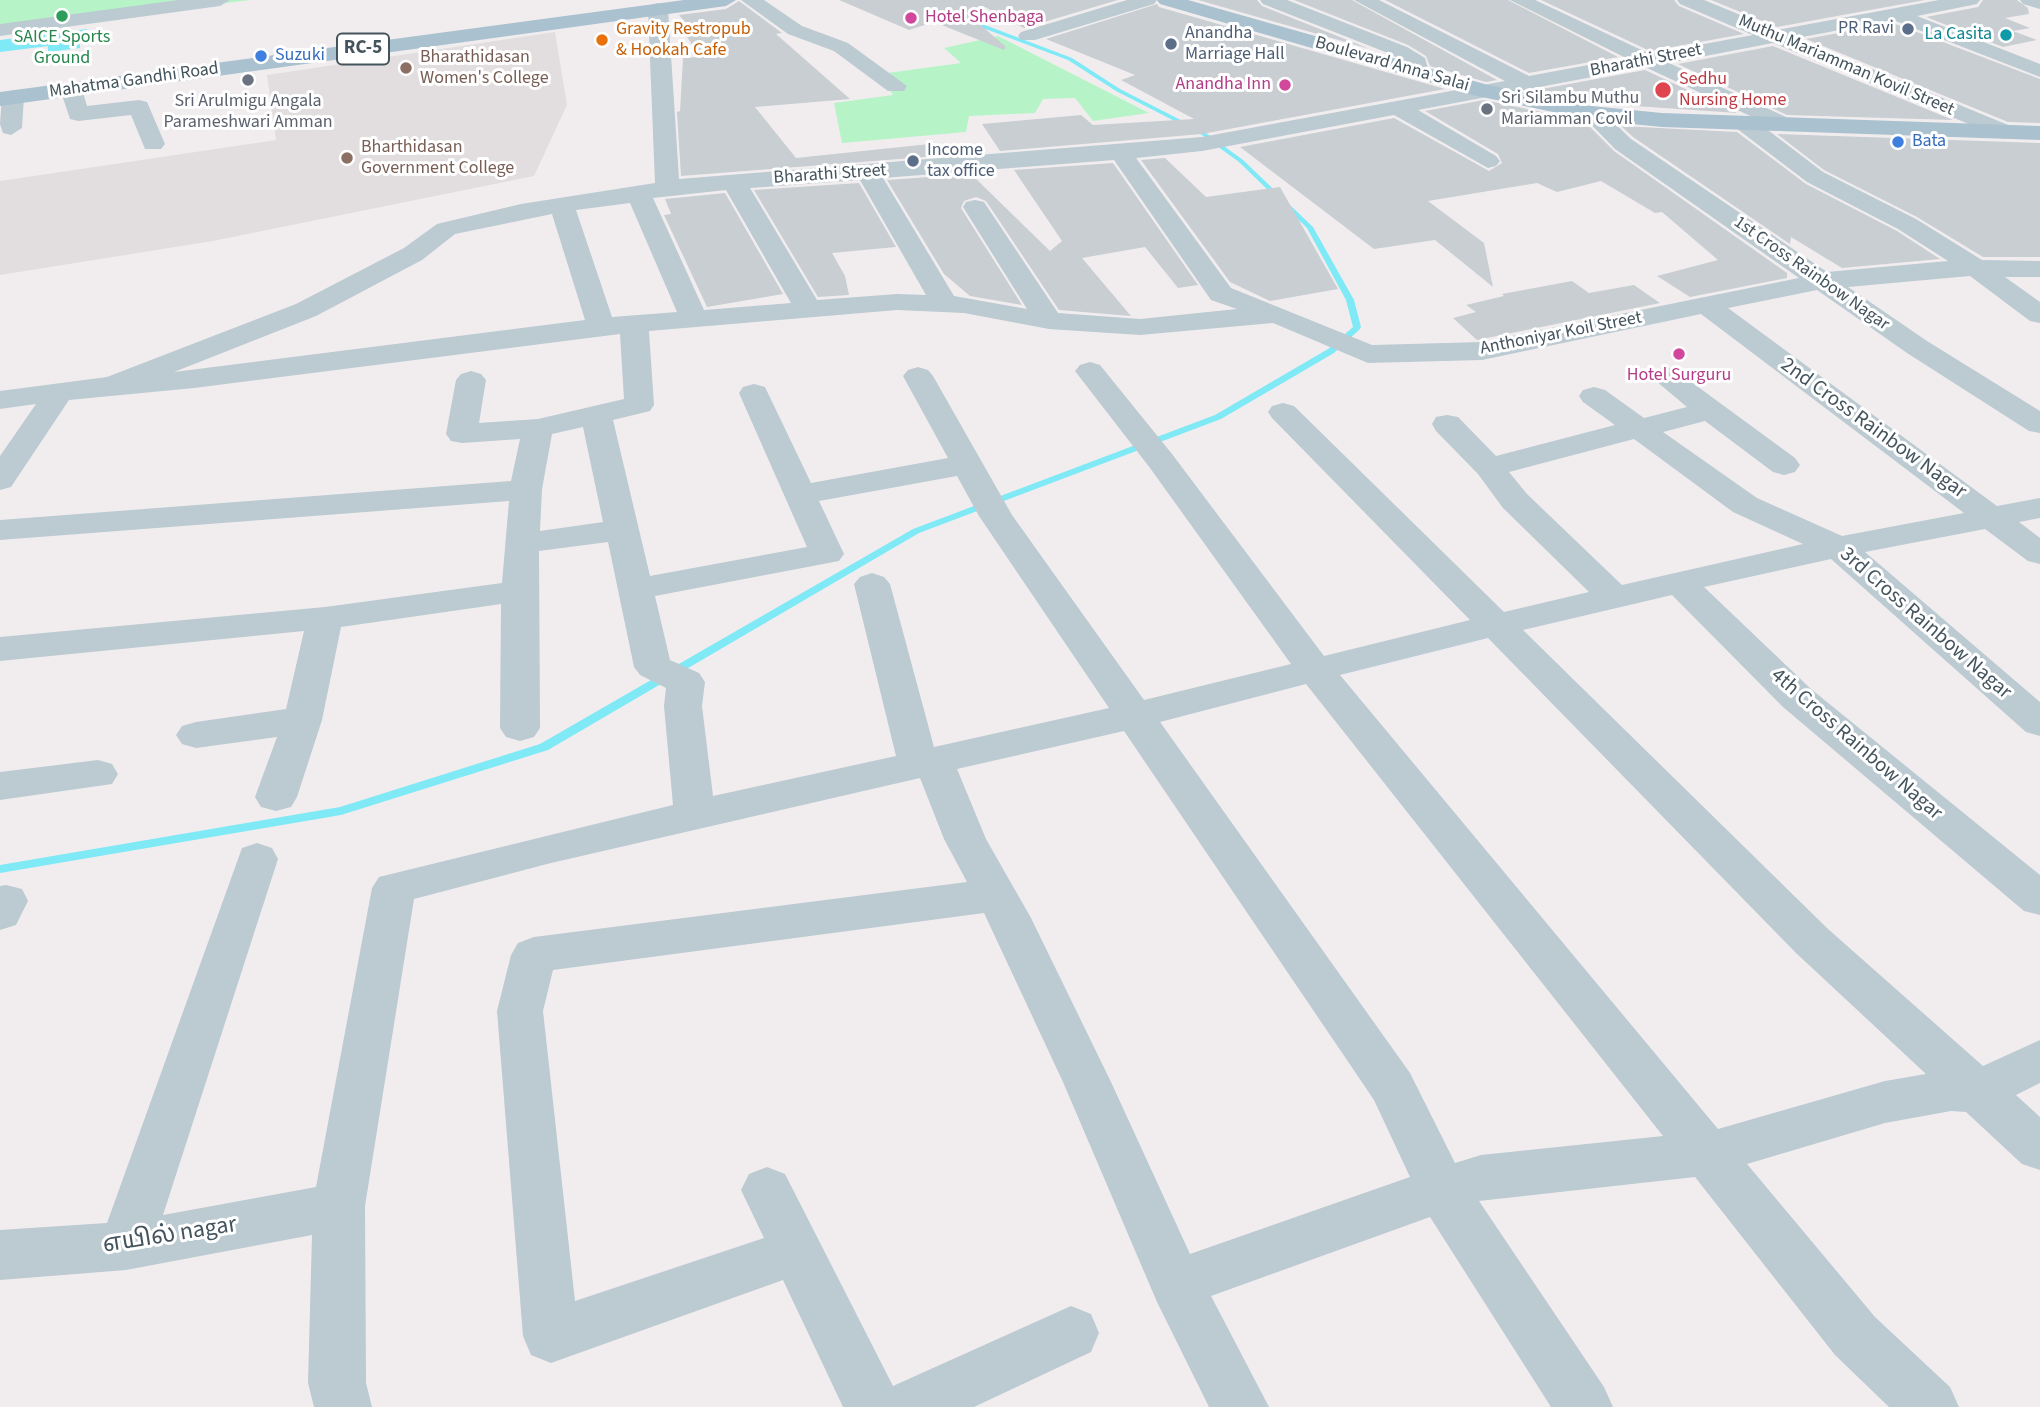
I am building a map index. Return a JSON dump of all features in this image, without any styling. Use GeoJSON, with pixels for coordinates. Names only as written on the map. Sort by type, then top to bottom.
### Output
{"type":"FeatureCollection","features":[{"type":"Feature","properties":{"kind":"main road","name":"Mahatma Gandhi Road"},"geometry":{"type":"LineString","coordinates":[[7,98],[666,5],[726,0]]}},
{"type":"Feature","properties":{"kind":"main road","name":"Boulevard Anna Salai"},"geometry":{"type":"LineString","coordinates":[[1167,0],[1485,91],[1591,113],[1662,120],[2040,133]]}},
{"type":"Feature","properties":{"kind":"street"},"geometry":{"type":"LineString","coordinates":[[0,30],[219,0]]}},
{"type":"Feature","properties":{"kind":"street"},"geometry":{"type":"LineString","coordinates":[[751,0],[795,30],[841,47],[896,86]]}},
{"type":"Feature","properties":{"kind":"street"},"geometry":{"type":"LineString","coordinates":[[1028,36],[1147,0]]}},
{"type":"Feature","properties":{"kind":"street"},"geometry":{"type":"LineString","coordinates":[[1270,0],[1400,51],[1418,62],[1418,72]]}},
{"type":"Feature","properties":{"kind":"street"},"geometry":{"type":"LineString","coordinates":[[1364,0],[1526,83]]}},
{"type":"Feature","properties":{"kind":"street"},"geometry":{"type":"LineString","coordinates":[[1520,0],[1783,124]]}},
{"type":"Feature","properties":{"kind":"street","name":"Muthu Mariamman Kovil Street"},"geometry":{"type":"LineString","coordinates":[[1687,0],[2005,132]]}},
{"type":"Feature","properties":{"kind":"street"},"geometry":{"type":"LineString","coordinates":[[1857,0],[2040,71]]}},
{"type":"Feature","properties":{"kind":"street","name":"Bharathi Street"},"geometry":{"type":"LineString","coordinates":[[113,385],[306,310],[412,254],[446,229],[521,211],[639,194],[667,187],[1120,153],[1202,144],[1970,0]]}},
{"type":"Feature","properties":{"kind":"street"},"geometry":{"type":"LineString","coordinates":[[2030,0],[2040,4]]}},
{"type":"Feature","properties":{"kind":"street"},"geometry":{"type":"LineString","coordinates":[[666,5],[667,187]]}},
{"type":"Feature","properties":{"kind":"street"},"geometry":{"type":"LineString","coordinates":[[71,89],[78,114],[139,107],[153,144]]}},
{"type":"Feature","properties":{"kind":"street"},"geometry":{"type":"LineString","coordinates":[[7,98],[11,128]]}},
{"type":"Feature","properties":{"kind":"street"},"geometry":{"type":"LineString","coordinates":[[1398,108],[1488,161]]}},
{"type":"Feature","properties":{"kind":"street","name":"1st Cross Rainbow Nagar"},"geometry":{"type":"LineString","coordinates":[[1591,113],[1622,144],[1917,347],[2040,424]]}},
{"type":"Feature","properties":{"kind":"street"},"geometry":{"type":"LineString","coordinates":[[1744,123],[1815,177],[1907,223],[1976,268],[2040,315]]}},
{"type":"Feature","properties":{"kind":"street","name":"Anthoniyar Koil Street"},"geometry":{"type":"LineString","coordinates":[[1120,153],[1221,295],[1276,314],[1368,354],[1482,351],[1822,281],[1976,268],[2040,269]]}},
{"type":"Feature","properties":{"kind":"street"},"geometry":{"type":"LineString","coordinates":[[867,172],[946,305]]}},
{"type":"Feature","properties":{"kind":"street"},"geometry":{"type":"LineString","coordinates":[[734,182],[808,309]]}},
{"type":"Feature","properties":{"kind":"street"},"geometry":{"type":"LineString","coordinates":[[639,194],[694,318]]}},
{"type":"Feature","properties":{"kind":"street"},"geometry":{"type":"LineString","coordinates":[[562,205],[601,326]]}},
{"type":"Feature","properties":{"kind":"street"},"geometry":{"type":"LineString","coordinates":[[975,207],[1049,321]]}},
{"type":"Feature","properties":{"kind":"street"},"geometry":{"type":"LineString","coordinates":[[0,400],[113,385],[194,379],[601,326],[897,302],[946,305],[1049,321],[1140,327],[1276,314]]}},
{"type":"Feature","properties":{"kind":"street","name":"2nd Cross Rainbow Nagar"},"geometry":{"type":"LineString","coordinates":[[1706,305],[2040,554]]}},
{"type":"Feature","properties":{"kind":"street"},"geometry":{"type":"LineString","coordinates":[[471,380],[462,434],[538,428],[639,405],[634,323]]}},
{"type":"Feature","properties":{"kind":"street"},"geometry":{"type":"LineString","coordinates":[[1090,371],[1152,448],[1315,670],[1855,1336],[1930,1407]]}},
{"type":"Feature","properties":{"kind":"street"},"geometry":{"type":"LineString","coordinates":[[918,376],[992,506],[1132,716],[1392,1088],[1442,1191],[1584,1407]]}},
{"type":"Feature","properties":{"kind":"street"},"geometry":{"type":"LineString","coordinates":[[1665,376],[1784,465]]}},
{"type":"Feature","properties":{"kind":"street"},"geometry":{"type":"LineString","coordinates":[[635,589],[827,554],[754,393]]}},
{"type":"Feature","properties":{"kind":"street"},"geometry":{"type":"LineString","coordinates":[[0,480],[58,394]]}},
{"type":"Feature","properties":{"kind":"street","name":"3rd Cross Rainbow Nagar"},"geometry":{"type":"LineString","coordinates":[[1594,396],[1745,505],[1838,547],[2040,723]]}},
{"type":"Feature","properties":{"kind":"street"},"geometry":{"type":"LineString","coordinates":[[1489,467],[1711,410]]}},
{"type":"Feature","properties":{"kind":"street"},"geometry":{"type":"LineString","coordinates":[[1283,411],[1499,624],[1812,941],[2040,1148]]}},
{"type":"Feature","properties":{"kind":"street"},"geometry":{"type":"LineString","coordinates":[[596,415],[635,589],[683,706],[695,815]]}},
{"type":"Feature","properties":{"kind":"street"},"geometry":{"type":"LineString","coordinates":[[1447,424],[1489,467],[1515,501],[1614,597]]}},
{"type":"Feature","properties":{"kind":"street"},"geometry":{"type":"LineString","coordinates":[[520,728],[519,591],[526,489],[538,428]]}},
{"type":"Feature","properties":{"kind":"street"},"geometry":{"type":"LineString","coordinates":[[802,494],[969,464]]}},
{"type":"Feature","properties":{"kind":"street"},"geometry":{"type":"LineString","coordinates":[[0,530],[407,501],[526,489]]}},
{"type":"Feature","properties":{"kind":"street"},"geometry":{"type":"LineString","coordinates":[[343,1407],[337,1383],[339,1206],[394,888],[695,815],[1132,716],[1614,597],[1838,547],[2040,508]]}},
{"type":"Feature","properties":{"kind":"street"},"geometry":{"type":"LineString","coordinates":[[523,542],[620,530]]}},
{"type":"Feature","properties":{"kind":"street","name":"4th Cross Rainbow Nagar"},"geometry":{"type":"LineString","coordinates":[[1679,582],[1797,698],[2040,899]]}},
{"type":"Feature","properties":{"kind":"street"},"geometry":{"type":"LineString","coordinates":[[872,584],[925,762],[996,895],[1087,1082],[1175,1284],[1240,1407]]}},
{"type":"Feature","properties":{"kind":"street"},"geometry":{"type":"LineString","coordinates":[[0,649],[325,618],[519,591]]}},
{"type":"Feature","properties":{"kind":"street"},"geometry":{"type":"LineString","coordinates":[[276,797],[303,720],[325,618]]}},
{"type":"Feature","properties":{"kind":"street"},"geometry":{"type":"LineString","coordinates":[[196,735],[303,720]]}},
{"type":"Feature","properties":{"kind":"street"},"geometry":{"type":"LineString","coordinates":[[0,786],[98,774]]}},
{"type":"Feature","properties":{"kind":"street"},"geometry":{"type":"LineString","coordinates":[[126,1247],[257,859]]}},
{"type":"Feature","properties":{"kind":"street"},"geometry":{"type":"LineString","coordinates":[[797,1251],[551,1336],[520,1011],[534,955],[996,895]]}},
{"type":"Feature","properties":{"kind":"street"},"geometry":{"type":"LineString","coordinates":[[1175,1284],[1358,1217],[1481,1178],[1709,1153],[1885,1102],[1951,1090],[1977,1092],[2040,1060]]}},
{"type":"Feature","properties":{"kind":"street"},"geometry":{"type":"LineString","coordinates":[[767,1190],[873,1407]]}},
{"type":"Feature","properties":{"kind":"street","name":"எயில் nagar"},"geometry":{"type":"LineString","coordinates":[[0,1255],[126,1247],[339,1206]]}},
{"type":"Feature","properties":{"kind":"street"},"geometry":{"type":"LineString","coordinates":[[911,1407],[1071,1333]]}},
{"type":"Feature","properties":{"kind":"shaded area","name":"Bharthidasan Government College"},"geometry":{"type":"Polygon","coordinates":[[[555,32],[567,105],[534,176],[213,241],[0,275],[0,181],[276,140],[267,75],[555,32]]]}},
{"type":"Feature","properties":{"kind":"green space","name":"SAICE Sports Ground"},"geometry":{"type":"Polygon","coordinates":[[[0,0],[250,0],[0,31],[0,0]]]}},
{"type":"Feature","properties":{"kind":"green space"},"geometry":{"type":"Polygon","coordinates":[[[998,36],[1149,113],[1093,121],[1075,98],[1043,99],[1035,113],[969,116],[966,132],[842,143],[834,103],[893,95],[880,74],[961,63],[944,48],[998,36]]]}},
{"type":"Feature","properties":{"kind":"water"},"geometry":{"type":"Polygon","coordinates":[[[87,29],[87,42],[80,43],[80,48],[48,52],[48,46],[0,52],[0,40],[87,29]]]}},
{"type":"Feature","properties":{"kind":"building"},"geometry":{"type":"Polygon","coordinates":[[[839,0],[1118,0],[1024,28],[985,7],[967,13],[1006,47],[1004,50],[934,22],[909,30],[839,0]]]}},
{"type":"Feature","properties":{"kind":"building"},"geometry":{"type":"Polygon","coordinates":[[[1198,0],[1257,0],[1262,6],[1370,49],[1198,0]]]}},
{"type":"Feature","properties":{"kind":"building"},"geometry":{"type":"Polygon","coordinates":[[[1294,0],[1352,0],[1497,80],[1486,82],[1430,66],[1426,56],[1408,45],[1294,0]]]}},
{"type":"Feature","properties":{"kind":"building"},"geometry":{"type":"Polygon","coordinates":[[[1385,0],[1508,0],[1618,57],[1529,73],[1385,0]]]}},
{"type":"Feature","properties":{"kind":"building"},"geometry":{"type":"Polygon","coordinates":[[[1541,0],[1674,0],[1679,6],[1744,34],[1650,51],[1541,0]]]}},
{"type":"Feature","properties":{"kind":"building"},"geometry":{"type":"Polygon","coordinates":[[[1711,0],[1925,0],[1777,27],[1711,0]]]}},
{"type":"Feature","properties":{"kind":"building"},"geometry":{"type":"Polygon","coordinates":[[[1983,0],[2017,0],[2028,8],[2029,14],[2005,18],[2030,28],[2013,31],[2037,40],[2003,47],[1926,17],[1978,7],[1983,0]]]}},
{"type":"Feature","properties":{"kind":"building"},"geometry":{"type":"Polygon","coordinates":[[[739,1],[782,33],[776,34],[850,99],[755,107],[796,158],[939,143],[951,155],[681,176],[677,112],[680,111],[683,58],[700,57],[682,29],[690,28],[679,15],[726,9],[739,1]]]}},
{"type":"Feature","properties":{"kind":"building"},"geometry":{"type":"Polygon","coordinates":[[[1157,4],[1159,7],[1445,89],[1202,134],[1000,151],[982,124],[1081,115],[1093,125],[1194,119],[1121,80],[1135,75],[1046,39],[1157,4]]]}},
{"type":"Feature","properties":{"kind":"building"},"geometry":{"type":"Polygon","coordinates":[[[1893,23],[2040,79],[2040,123],[2008,122],[1806,39],[1893,23]]]}},
{"type":"Feature","properties":{"kind":"building"},"geometry":{"type":"Polygon","coordinates":[[[1773,46],[1953,120],[1787,115],[1678,64],[1773,46]]]}},
{"type":"Feature","properties":{"kind":"building"},"geometry":{"type":"Polygon","coordinates":[[[1645,70],[1737,113],[1591,103],[1531,91],[1645,70]]]}},
{"type":"Feature","properties":{"kind":"building"},"geometry":{"type":"Polygon","coordinates":[[[1484,100],[1584,121],[1614,151],[1787,273],[1787,278],[1690,297],[1657,276],[1718,260],[1662,212],[1655,213],[1601,181],[1557,192],[1537,183],[1428,201],[1484,243],[1493,287],[1435,240],[1374,249],[1240,147],[1394,118],[1489,171],[1502,163],[1498,154],[1425,111],[1484,100]]]}},
{"type":"Feature","properties":{"kind":"building"},"geometry":{"type":"Polygon","coordinates":[[[1621,126],[1737,132],[1806,184],[1897,231],[1940,259],[1842,268],[1791,237],[1790,244],[1633,137],[1621,126]]]}},
{"type":"Feature","properties":{"kind":"building"},"geometry":{"type":"Polygon","coordinates":[[[1777,134],[2040,143],[2040,257],[1983,257],[1917,217],[1824,170],[1777,134]]]}},
{"type":"Feature","properties":{"kind":"building"},"geometry":{"type":"Polygon","coordinates":[[[1165,158],[1206,197],[1280,187],[1338,289],[1270,301],[1230,282],[1141,160],[1165,158]]]}},
{"type":"Feature","properties":{"kind":"building"},"geometry":{"type":"Polygon","coordinates":[[[1113,163],[1198,285],[1178,288],[1145,247],[1082,258],[1131,316],[1059,310],[986,201],[976,197],[964,201],[961,208],[1022,305],[970,296],[944,274],[887,180],[971,174],[1050,251],[1062,241],[1014,170],[1113,163]]]}},
{"type":"Feature","properties":{"kind":"building"},"geometry":{"type":"Polygon","coordinates":[[[859,183],[896,247],[832,253],[845,276],[849,295],[818,297],[754,190],[859,183]]]}},
{"type":"Feature","properties":{"kind":"building"},"geometry":{"type":"Polygon","coordinates":[[[725,193],[783,294],[707,307],[664,215],[671,214],[665,199],[725,193]]]}},
{"type":"Feature","properties":{"kind":"building"},"geometry":{"type":"Polygon","coordinates":[[[1572,281],[1589,293],[1634,285],[1660,303],[1477,340],[1453,318],[1476,312],[1466,305],[1504,296],[1502,294],[1572,281]]]}},
{"type":"Feature","properties":{"kind":"waterway"},"geometry":{"type":"LineString","coordinates":[[0,869],[341,811],[544,747],[916,531],[1218,417],[1331,351],[1357,327],[1350,300],[1310,227],[1241,161],[1204,134],[1118,90],[1070,59],[969,21]]}},
{"type":"Feature","properties":{"kind":"place","name":"SAICE Sports Ground"},"geometry":{"type":"Point","coordinates":[62,16]}},
{"type":"Feature","properties":{"kind":"place","name":"Hotel Shenbaga"},"geometry":{"type":"Point","coordinates":[911,18]}},
{"type":"Feature","properties":{"kind":"place","name":"PR Ravi"},"geometry":{"type":"Point","coordinates":[1908,29]}},
{"type":"Feature","properties":{"kind":"place","name":"La Casita"},"geometry":{"type":"Point","coordinates":[2006,35]}},
{"type":"Feature","properties":{"kind":"place","name":"Gravity Restropub & Hookah Cafe"},"geometry":{"type":"Point","coordinates":[602,40]}},
{"type":"Feature","properties":{"kind":"place","name":"Anandha Marriage Hall"},"geometry":{"type":"Point","coordinates":[1171,44]}},
{"type":"Feature","properties":{"kind":"place","name":"Suzuki"},"geometry":{"type":"Point","coordinates":[261,56]}},
{"type":"Feature","properties":{"kind":"place","name":"Bharathidasan Women's College"},"geometry":{"type":"Point","coordinates":[406,68]}},
{"type":"Feature","properties":{"kind":"place","name":"Sri Arulmigu Angala Parameshwari Amman"},"geometry":{"type":"Point","coordinates":[248,80]}},
{"type":"Feature","properties":{"kind":"place","name":"Anandha Inn"},"geometry":{"type":"Point","coordinates":[1285,85]}},
{"type":"Feature","properties":{"kind":"place","name":"Sedhu Nursing Home"},"geometry":{"type":"Point","coordinates":[1663,90]}},
{"type":"Feature","properties":{"kind":"place","name":"Sri Silambu Muthu Mariamman Covil"},"geometry":{"type":"Point","coordinates":[1487,109]}},
{"type":"Feature","properties":{"kind":"place","name":"Bata"},"geometry":{"type":"Point","coordinates":[1898,142]}},
{"type":"Feature","properties":{"kind":"place","name":"Bharthidasan Government College"},"geometry":{"type":"Point","coordinates":[347,158]}},
{"type":"Feature","properties":{"kind":"place","name":"Income tax office"},"geometry":{"type":"Point","coordinates":[913,161]}},
{"type":"Feature","properties":{"kind":"place","name":"Hotel Surguru"},"geometry":{"type":"Point","coordinates":[1679,354]}}]}
